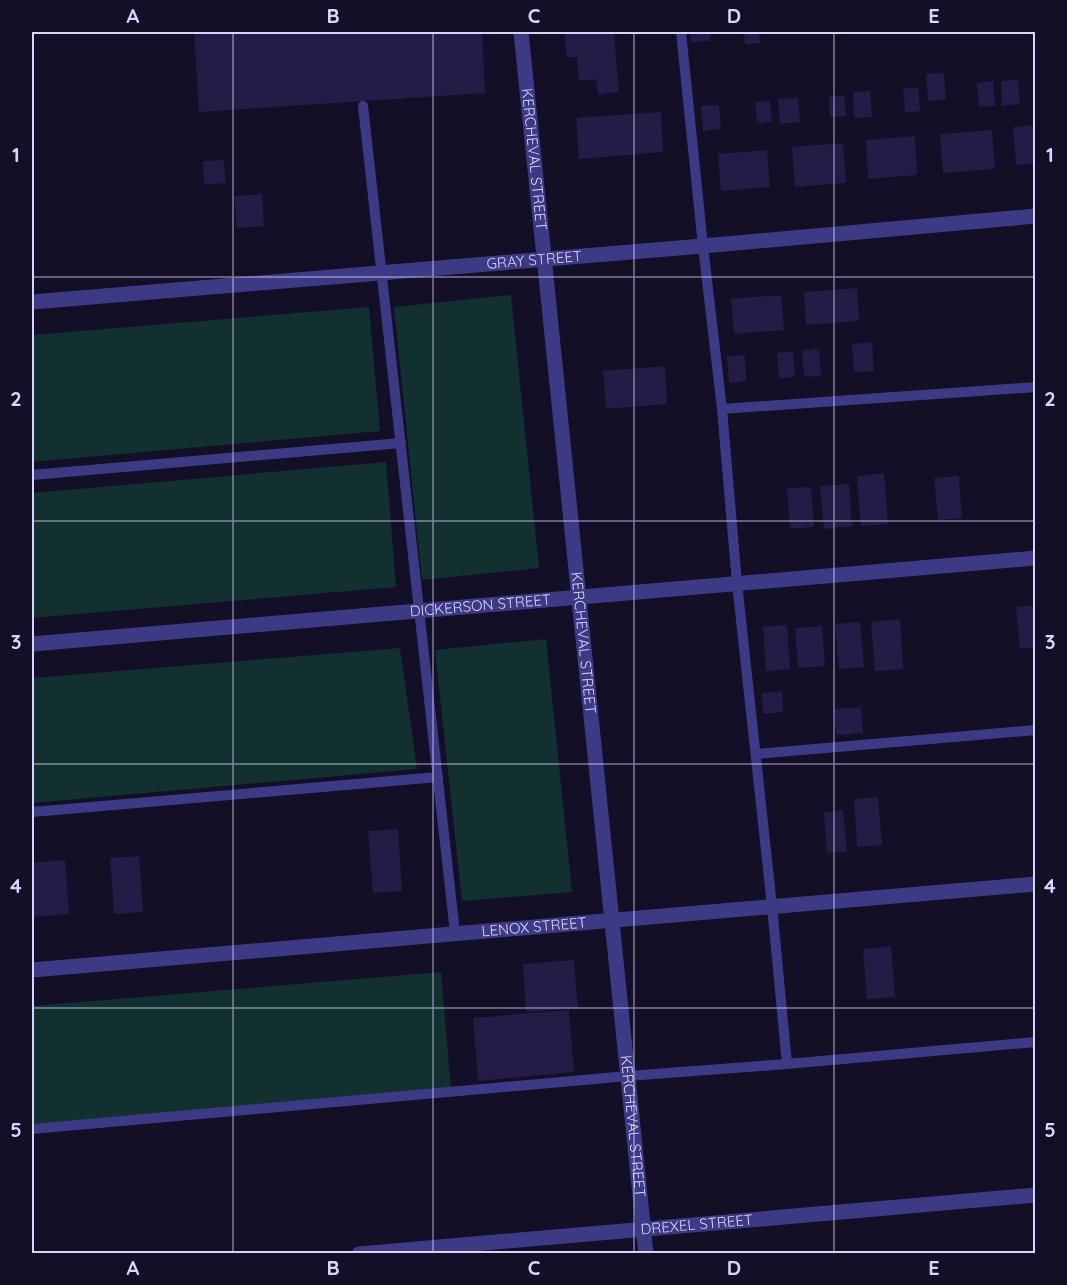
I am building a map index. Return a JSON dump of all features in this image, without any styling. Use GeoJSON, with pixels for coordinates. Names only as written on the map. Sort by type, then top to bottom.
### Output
{"type":"FeatureCollection","features":[{"type":"Feature","properties":{"kind":"street","name":"KERCHEVAL STREET"},"geometry":{"type":"LineString","coordinates":[[521,32],[646,1254]]}},
{"type":"Feature","properties":{"kind":"street","name":"GRAY STREET"},"geometry":{"type":"LineString","coordinates":[[32,302],[1035,216]]}},
{"type":"Feature","properties":{"kind":"street","name":"DICKERSON STREET"},"geometry":{"type":"LineString","coordinates":[[32,644],[1035,558]]}},
{"type":"Feature","properties":{"kind":"street","name":"LENOX STREET"},"geometry":{"type":"LineString","coordinates":[[32,970],[1035,884]]}},
{"type":"Feature","properties":{"kind":"street","name":"DREXEL STREET"},"geometry":{"type":"LineString","coordinates":[[359,1254],[1035,1195]]}},
{"type":"Feature","properties":{"kind":"lane"},"geometry":{"type":"LineString","coordinates":[[681,32],[722,409],[737,583],[787,1064]]}},
{"type":"Feature","properties":{"kind":"lane"},"geometry":{"type":"LineString","coordinates":[[363,106],[455,933]]}},
{"type":"Feature","properties":{"kind":"lane"},"geometry":{"type":"LineString","coordinates":[[722,409],[1035,387]]}},
{"type":"Feature","properties":{"kind":"lane"},"geometry":{"type":"LineString","coordinates":[[32,475],[400,443]]}},
{"type":"Feature","properties":{"kind":"lane"},"geometry":{"type":"LineString","coordinates":[[756,754],[1035,730]]}},
{"type":"Feature","properties":{"kind":"lane"},"geometry":{"type":"LineString","coordinates":[[32,812],[438,777]]}},
{"type":"Feature","properties":{"kind":"lane"},"geometry":{"type":"LineString","coordinates":[[32,1129],[1035,1042]]}},
{"type":"Feature","properties":{"kind":"green space"},"geometry":{"type":"Polygon","coordinates":[[[511,295],[539,568],[422,580],[394,307],[511,295]]]}},
{"type":"Feature","properties":{"kind":"green space"},"geometry":{"type":"Polygon","coordinates":[[[369,307],[380,431],[32,462],[32,335],[369,307]]]}},
{"type":"Feature","properties":{"kind":"green space"},"geometry":{"type":"Polygon","coordinates":[[[386,462],[396,587],[32,618],[32,493],[386,462]]]}},
{"type":"Feature","properties":{"kind":"green space"},"geometry":{"type":"Polygon","coordinates":[[[546,639],[572,892],[462,901],[435,650],[546,639]]]}},
{"type":"Feature","properties":{"kind":"green space"},"geometry":{"type":"Polygon","coordinates":[[[400,648],[417,769],[32,803],[32,678],[400,648]]]}},
{"type":"Feature","properties":{"kind":"green space"},"geometry":{"type":"Polygon","coordinates":[[[441,972],[451,1089],[32,1124],[32,1006],[441,972]]]}},
{"type":"Feature","properties":{"kind":"building"},"geometry":{"type":"Polygon","coordinates":[[[194,32],[482,32],[485,93],[199,112],[194,32]]]}},
{"type":"Feature","properties":{"kind":"building"},"geometry":{"type":"Polygon","coordinates":[[[564,32],[614,32],[619,92],[598,94],[596,79],[579,81],[577,57],[567,57],[564,32]]]}},
{"type":"Feature","properties":{"kind":"building"},"geometry":{"type":"Polygon","coordinates":[[[690,32],[710,32],[710,41],[691,42],[690,32]]]}},
{"type":"Feature","properties":{"kind":"building"},"geometry":{"type":"Polygon","coordinates":[[[744,32],[759,32],[760,43],[745,44],[744,32]]]}},
{"type":"Feature","properties":{"kind":"building"},"geometry":{"type":"Polygon","coordinates":[[[944,73],[946,100],[928,101],[926,74],[944,73]]]}},
{"type":"Feature","properties":{"kind":"building"},"geometry":{"type":"Polygon","coordinates":[[[1018,79],[1020,104],[1002,106],[1001,81],[1018,79]]]}},
{"type":"Feature","properties":{"kind":"building"},"geometry":{"type":"Polygon","coordinates":[[[993,81],[995,106],[979,107],[977,83],[993,81]]]}},
{"type":"Feature","properties":{"kind":"building"},"geometry":{"type":"Polygon","coordinates":[[[918,87],[920,111],[905,113],[903,89],[918,87]]]}},
{"type":"Feature","properties":{"kind":"building"},"geometry":{"type":"Polygon","coordinates":[[[870,91],[872,117],[854,118],[853,92],[870,91]]]}},
{"type":"Feature","properties":{"kind":"building"},"geometry":{"type":"Polygon","coordinates":[[[844,95],[846,116],[830,117],[829,97],[844,95]]]}},
{"type":"Feature","properties":{"kind":"building"},"geometry":{"type":"Polygon","coordinates":[[[798,98],[800,122],[780,124],[778,99],[798,98]]]}},
{"type":"Feature","properties":{"kind":"building"},"geometry":{"type":"Polygon","coordinates":[[[770,101],[772,122],[757,123],[755,102],[770,101]]]}},
{"type":"Feature","properties":{"kind":"building"},"geometry":{"type":"Polygon","coordinates":[[[719,105],[721,129],[703,131],[701,106],[719,105]]]}},
{"type":"Feature","properties":{"kind":"building"},"geometry":{"type":"Polygon","coordinates":[[[661,112],[663,152],[579,159],[576,118],[661,112]]]}},
{"type":"Feature","properties":{"kind":"building"},"geometry":{"type":"Polygon","coordinates":[[[1036,125],[1036,164],[1016,165],[1013,127],[1036,125]]]}},
{"type":"Feature","properties":{"kind":"building"},"geometry":{"type":"Polygon","coordinates":[[[992,130],[995,169],[943,173],[940,134],[992,130]]]}},
{"type":"Feature","properties":{"kind":"building"},"geometry":{"type":"Polygon","coordinates":[[[915,136],[917,175],[868,179],[866,140],[915,136]]]}},
{"type":"Feature","properties":{"kind":"building"},"geometry":{"type":"Polygon","coordinates":[[[843,143],[846,183],[795,187],[792,147],[843,143]]]}},
{"type":"Feature","properties":{"kind":"building"},"geometry":{"type":"Polygon","coordinates":[[[767,150],[770,187],[721,191],[718,154],[767,150]]]}},
{"type":"Feature","properties":{"kind":"building"},"geometry":{"type":"Polygon","coordinates":[[[224,160],[226,183],[204,185],[203,161],[224,160]]]}},
{"type":"Feature","properties":{"kind":"building"},"geometry":{"type":"Polygon","coordinates":[[[262,194],[264,226],[237,228],[234,196],[262,194]]]}},
{"type":"Feature","properties":{"kind":"building"},"geometry":{"type":"Polygon","coordinates":[[[857,288],[859,321],[806,325],[804,292],[857,288]]]}},
{"type":"Feature","properties":{"kind":"building"},"geometry":{"type":"Polygon","coordinates":[[[781,295],[784,330],[734,334],[731,299],[781,295]]]}},
{"type":"Feature","properties":{"kind":"building"},"geometry":{"type":"Polygon","coordinates":[[[872,342],[874,371],[854,372],[852,344],[872,342]]]}},
{"type":"Feature","properties":{"kind":"building"},"geometry":{"type":"Polygon","coordinates":[[[819,349],[821,376],[804,377],[802,350],[819,349]]]}},
{"type":"Feature","properties":{"kind":"building"},"geometry":{"type":"Polygon","coordinates":[[[793,351],[795,377],[779,378],[777,353],[793,351]]]}},
{"type":"Feature","properties":{"kind":"building"},"geometry":{"type":"Polygon","coordinates":[[[745,355],[746,381],[729,383],[727,356],[745,355]]]}},
{"type":"Feature","properties":{"kind":"building"},"geometry":{"type":"Polygon","coordinates":[[[665,366],[667,404],[606,409],[603,371],[665,366]]]}},
{"type":"Feature","properties":{"kind":"building"},"geometry":{"type":"Polygon","coordinates":[[[884,473],[888,524],[861,526],[857,476],[884,473]]]}},
{"type":"Feature","properties":{"kind":"building"},"geometry":{"type":"Polygon","coordinates":[[[959,476],[962,518],[938,520],[934,478],[959,476]]]}},
{"type":"Feature","properties":{"kind":"building"},"geometry":{"type":"Polygon","coordinates":[[[849,484],[852,526],[824,529],[820,486],[849,484]]]}},
{"type":"Feature","properties":{"kind":"building"},"geometry":{"type":"Polygon","coordinates":[[[811,487],[814,527],[790,529],[787,488],[811,487]]]}},
{"type":"Feature","properties":{"kind":"building"},"geometry":{"type":"Polygon","coordinates":[[[1036,605],[1036,648],[1020,649],[1016,607],[1036,605]]]}},
{"type":"Feature","properties":{"kind":"building"},"geometry":{"type":"Polygon","coordinates":[[[900,619],[903,669],[875,671],[871,622],[900,619]]]}},
{"type":"Feature","properties":{"kind":"building"},"geometry":{"type":"Polygon","coordinates":[[[860,622],[864,667],[839,669],[835,624],[860,622]]]}},
{"type":"Feature","properties":{"kind":"building"},"geometry":{"type":"Polygon","coordinates":[[[787,625],[790,669],[766,671],[763,627],[787,625]]]}},
{"type":"Feature","properties":{"kind":"building"},"geometry":{"type":"Polygon","coordinates":[[[822,626],[825,666],[798,668],[795,628],[822,626]]]}},
{"type":"Feature","properties":{"kind":"building"},"geometry":{"type":"Polygon","coordinates":[[[782,691],[783,712],[763,714],[762,693],[782,691]]]}},
{"type":"Feature","properties":{"kind":"building"},"geometry":{"type":"Polygon","coordinates":[[[861,707],[863,733],[836,735],[834,709],[861,707]]]}},
{"type":"Feature","properties":{"kind":"building"},"geometry":{"type":"Polygon","coordinates":[[[878,797],[882,845],[857,847],[854,799],[878,797]]]}},
{"type":"Feature","properties":{"kind":"building"},"geometry":{"type":"Polygon","coordinates":[[[843,810],[847,852],[827,853],[824,812],[843,810]]]}},
{"type":"Feature","properties":{"kind":"building"},"geometry":{"type":"Polygon","coordinates":[[[398,829],[402,891],[373,893],[368,831],[398,829]]]}},
{"type":"Feature","properties":{"kind":"building"},"geometry":{"type":"Polygon","coordinates":[[[139,856],[143,912],[114,914],[110,858],[139,856]]]}},
{"type":"Feature","properties":{"kind":"building"},"geometry":{"type":"Polygon","coordinates":[[[65,860],[69,914],[33,917],[32,863],[65,860]]]}},
{"type":"Feature","properties":{"kind":"building"},"geometry":{"type":"Polygon","coordinates":[[[891,946],[895,997],[867,999],[863,949],[891,946]]]}},
{"type":"Feature","properties":{"kind":"building"},"geometry":{"type":"Polygon","coordinates":[[[574,960],[578,1008],[526,1012],[523,964],[574,960]]]}},
{"type":"Feature","properties":{"kind":"building"},"geometry":{"type":"Polygon","coordinates":[[[569,1010],[574,1072],[478,1081],[473,1018],[569,1010]]]}}]}
